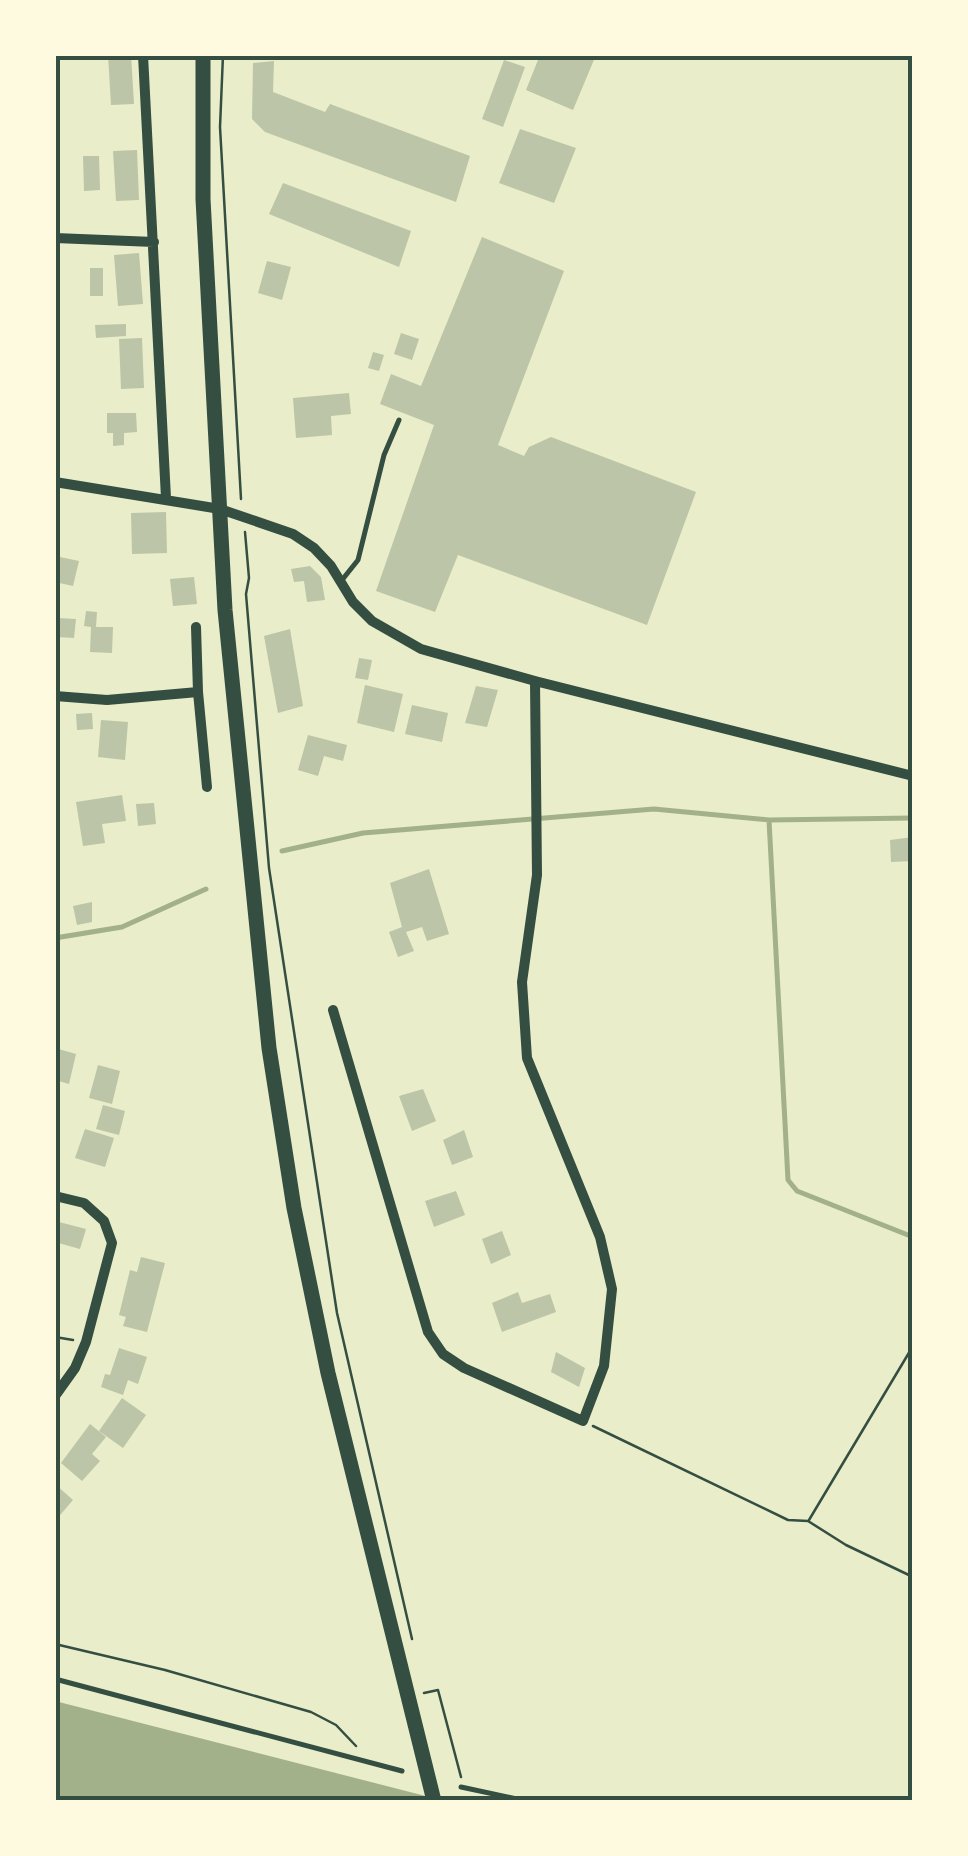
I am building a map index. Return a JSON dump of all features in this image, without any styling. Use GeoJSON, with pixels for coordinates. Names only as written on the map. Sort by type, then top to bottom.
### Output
{"type":"FeatureCollection","features":[{"type":"Feature","properties":{"kind":"main road"},"geometry":{"type":"LineString","coordinates":[[203,55],[203,199],[225,610],[269,1048],[294,1208],[328,1373],[434,1801]]}},
{"type":"Feature","properties":{"kind":"street"},"geometry":{"type":"LineString","coordinates":[[143,55],[166,498]]}},
{"type":"Feature","properties":{"kind":"street"},"geometry":{"type":"LineString","coordinates":[[55,238],[154,242]]}},
{"type":"Feature","properties":{"kind":"street"},"geometry":{"type":"LineString","coordinates":[[55,482],[220,508],[293,534],[314,548],[352,602],[372,621],[421,649],[535,682],[913,776]]}},
{"type":"Feature","properties":{"kind":"street"},"geometry":{"type":"LineString","coordinates":[[196,627],[206,788]]}},
{"type":"Feature","properties":{"kind":"street"},"geometry":{"type":"LineString","coordinates":[[333,1010],[428,1332],[443,1354],[464,1368],[583,1421],[604,1366],[612,1289],[600,1237],[527,1058],[522,982],[537,875],[535,682]]}},
{"type":"Feature","properties":{"kind":"street"},"geometry":{"type":"LineString","coordinates":[[55,696],[108,700],[198,692]]}},
{"type":"Feature","properties":{"kind":"street"},"geometry":{"type":"LineString","coordinates":[[55,1196],[84,1203],[104,1221],[112,1242],[86,1342],[75,1368],[55,1396]]}},
{"type":"Feature","properties":{"kind":"lane"},"geometry":{"type":"LineString","coordinates":[[340,582],[358,560],[380,469],[399,420]]}},
{"type":"Feature","properties":{"kind":"lane"},"geometry":{"type":"LineString","coordinates":[[55,1680],[402,1771]]}},
{"type":"Feature","properties":{"kind":"lane"},"geometry":{"type":"LineString","coordinates":[[463,1788],[526,1801]]}},
{"type":"Feature","properties":{"kind":"path"},"geometry":{"type":"LineString","coordinates":[[223,55],[220,127],[240,496],[272,887],[337,1313],[415,1655]]}},
{"type":"Feature","properties":{"kind":"path"},"geometry":{"type":"LineString","coordinates":[[55,1337],[86,1342]]}},
{"type":"Feature","properties":{"kind":"path"},"geometry":{"type":"LineString","coordinates":[[808,1521],[913,1346]]}},
{"type":"Feature","properties":{"kind":"path"},"geometry":{"type":"LineString","coordinates":[[583,1421],[788,1520],[808,1521],[913,1577]]}},
{"type":"Feature","properties":{"kind":"path"},"geometry":{"type":"LineString","coordinates":[[55,1644],[166,1670],[311,1712],[336,1725],[375,1764]]}},
{"type":"Feature","properties":{"kind":"path"},"geometry":{"type":"LineString","coordinates":[[424,1693],[438,1690],[463,1788]]}},
{"type":"Feature","properties":{"kind":"shaded area"},"geometry":{"type":"Polygon","coordinates":[[[55,1701],[445,1801],[55,1801],[55,1701]]]}},
{"type":"Feature","properties":{"kind":"building"},"geometry":{"type":"Polygon","coordinates":[[[108,55],[131,55],[134,104],[111,105],[108,55]]]}},
{"type":"Feature","properties":{"kind":"building"},"geometry":{"type":"Polygon","coordinates":[[[540,55],[596,55],[573,110],[526,90],[540,55]]]}},
{"type":"Feature","properties":{"kind":"building"},"geometry":{"type":"Polygon","coordinates":[[[504,60],[525,67],[503,127],[482,119],[504,60]]]}},
{"type":"Feature","properties":{"kind":"building"},"geometry":{"type":"Polygon","coordinates":[[[274,61],[273,92],[325,112],[330,104],[470,156],[456,202],[265,132],[252,119],[253,63],[274,61]]]}},
{"type":"Feature","properties":{"kind":"building"},"geometry":{"type":"Polygon","coordinates":[[[520,129],[576,148],[554,203],[499,183],[520,129]]]}},
{"type":"Feature","properties":{"kind":"building"},"geometry":{"type":"Polygon","coordinates":[[[137,150],[139,200],[116,201],[113,151],[137,150]]]}},
{"type":"Feature","properties":{"kind":"building"},"geometry":{"type":"Polygon","coordinates":[[[83,156],[99,156],[100,190],[84,191],[83,156]]]}},
{"type":"Feature","properties":{"kind":"building"},"geometry":{"type":"Polygon","coordinates":[[[283,183],[411,231],[399,267],[269,214],[283,183]]]}},
{"type":"Feature","properties":{"kind":"building"},"geometry":{"type":"Polygon","coordinates":[[[482,237],[564,271],[498,445],[524,456],[529,447],[551,437],[696,492],[647,625],[458,555],[435,612],[376,591],[434,425],[380,404],[391,374],[421,386],[482,237]]]}},
{"type":"Feature","properties":{"kind":"building"},"geometry":{"type":"Polygon","coordinates":[[[139,253],[143,304],[118,306],[114,255],[139,253]]]}},
{"type":"Feature","properties":{"kind":"building"},"geometry":{"type":"Polygon","coordinates":[[[267,261],[291,267],[282,300],[258,293],[267,261]]]}},
{"type":"Feature","properties":{"kind":"building"},"geometry":{"type":"Polygon","coordinates":[[[90,268],[103,268],[103,296],[90,296],[90,268]]]}},
{"type":"Feature","properties":{"kind":"building"},"geometry":{"type":"Polygon","coordinates":[[[126,324],[126,336],[96,338],[95,325],[126,324]]]}},
{"type":"Feature","properties":{"kind":"building"},"geometry":{"type":"Polygon","coordinates":[[[401,333],[419,339],[412,360],[394,354],[401,333]]]}},
{"type":"Feature","properties":{"kind":"building"},"geometry":{"type":"Polygon","coordinates":[[[142,338],[144,388],[121,389],[119,339],[142,338]]]}},
{"type":"Feature","properties":{"kind":"building"},"geometry":{"type":"Polygon","coordinates":[[[373,352],[384,355],[379,371],[368,368],[373,352]]]}},
{"type":"Feature","properties":{"kind":"building"},"geometry":{"type":"Polygon","coordinates":[[[349,393],[351,414],[331,416],[332,435],[296,438],[293,398],[349,393]]]}},
{"type":"Feature","properties":{"kind":"building"},"geometry":{"type":"Polygon","coordinates":[[[107,413],[136,413],[137,432],[124,433],[124,445],[113,446],[113,433],[107,433],[107,413]]]}},
{"type":"Feature","properties":{"kind":"building"},"geometry":{"type":"Polygon","coordinates":[[[166,512],[167,553],[132,554],[131,513],[166,512]]]}},
{"type":"Feature","properties":{"kind":"building"},"geometry":{"type":"Polygon","coordinates":[[[55,556],[79,561],[73,586],[55,582],[55,556]]]}},
{"type":"Feature","properties":{"kind":"building"},"geometry":{"type":"Polygon","coordinates":[[[310,566],[321,577],[325,600],[307,602],[304,581],[294,582],[291,569],[310,566]]]}},
{"type":"Feature","properties":{"kind":"building"},"geometry":{"type":"Polygon","coordinates":[[[194,577],[197,604],[173,606],[170,579],[194,577]]]}},
{"type":"Feature","properties":{"kind":"building"},"geometry":{"type":"Polygon","coordinates":[[[86,611],[97,612],[96,627],[113,627],[112,653],[90,652],[91,627],[84,626],[86,611]]]}},
{"type":"Feature","properties":{"kind":"building"},"geometry":{"type":"Polygon","coordinates":[[[58,618],[76,619],[74,638],[57,637],[58,618]]]}},
{"type":"Feature","properties":{"kind":"building"},"geometry":{"type":"Polygon","coordinates":[[[290,629],[303,706],[278,713],[264,636],[290,629]]]}},
{"type":"Feature","properties":{"kind":"building"},"geometry":{"type":"Polygon","coordinates":[[[359,658],[372,660],[368,680],[355,678],[359,658]]]}},
{"type":"Feature","properties":{"kind":"building"},"geometry":{"type":"Polygon","coordinates":[[[365,685],[403,694],[394,732],[357,723],[365,685]]]}},
{"type":"Feature","properties":{"kind":"building"},"geometry":{"type":"Polygon","coordinates":[[[476,686],[498,690],[487,727],[465,723],[476,686]]]}},
{"type":"Feature","properties":{"kind":"building"},"geometry":{"type":"Polygon","coordinates":[[[412,705],[448,713],[442,742],[405,734],[412,705]]]}},
{"type":"Feature","properties":{"kind":"building"},"geometry":{"type":"Polygon","coordinates":[[[92,713],[93,729],[77,730],[76,714],[92,713]]]}},
{"type":"Feature","properties":{"kind":"building"},"geometry":{"type":"Polygon","coordinates":[[[101,720],[128,722],[125,760],[98,757],[101,720]]]}},
{"type":"Feature","properties":{"kind":"building"},"geometry":{"type":"Polygon","coordinates":[[[308,735],[347,745],[343,761],[324,756],[318,776],[298,770],[308,735]]]}},
{"type":"Feature","properties":{"kind":"building"},"geometry":{"type":"Polygon","coordinates":[[[122,795],[126,821],[102,824],[105,843],[83,846],[76,802],[122,795]]]}},
{"type":"Feature","properties":{"kind":"building"},"geometry":{"type":"Polygon","coordinates":[[[154,803],[156,824],[138,826],[136,804],[154,803]]]}},
{"type":"Feature","properties":{"kind":"building"},"geometry":{"type":"Polygon","coordinates":[[[913,837],[913,861],[891,862],[890,840],[913,837]]]}},
{"type":"Feature","properties":{"kind":"building"},"geometry":{"type":"Polygon","coordinates":[[[429,869],[449,934],[427,941],[422,927],[406,932],[414,951],[398,957],[389,932],[402,927],[390,883],[429,869]]]}},
{"type":"Feature","properties":{"kind":"building"},"geometry":{"type":"Polygon","coordinates":[[[92,902],[92,922],[77,925],[73,906],[92,902]]]}},
{"type":"Feature","properties":{"kind":"building"},"geometry":{"type":"Polygon","coordinates":[[[55,1048],[76,1054],[69,1084],[55,1080],[55,1048]]]}},
{"type":"Feature","properties":{"kind":"building"},"geometry":{"type":"Polygon","coordinates":[[[98,1065],[120,1071],[112,1104],[89,1098],[98,1065]]]}},
{"type":"Feature","properties":{"kind":"building"},"geometry":{"type":"Polygon","coordinates":[[[423,1089],[436,1121],[412,1131],[399,1096],[423,1089]]]}},
{"type":"Feature","properties":{"kind":"building"},"geometry":{"type":"Polygon","coordinates":[[[103,1105],[125,1111],[119,1135],[96,1129],[103,1105]]]}},
{"type":"Feature","properties":{"kind":"building"},"geometry":{"type":"Polygon","coordinates":[[[85,1129],[114,1138],[105,1167],[75,1158],[85,1129]]]}},
{"type":"Feature","properties":{"kind":"building"},"geometry":{"type":"Polygon","coordinates":[[[464,1130],[473,1157],[452,1165],[443,1140],[464,1130]]]}},
{"type":"Feature","properties":{"kind":"building"},"geometry":{"type":"Polygon","coordinates":[[[456,1191],[465,1215],[434,1227],[425,1201],[456,1191]]]}},
{"type":"Feature","properties":{"kind":"building"},"geometry":{"type":"Polygon","coordinates":[[[59,1222],[86,1229],[80,1249],[55,1242],[59,1222]]]}},
{"type":"Feature","properties":{"kind":"building"},"geometry":{"type":"Polygon","coordinates":[[[502,1231],[511,1255],[491,1264],[482,1239],[502,1231]]]}},
{"type":"Feature","properties":{"kind":"building"},"geometry":{"type":"Polygon","coordinates":[[[141,1257],[165,1263],[147,1332],[123,1326],[126,1317],[119,1315],[130,1270],[137,1272],[141,1257]]]}},
{"type":"Feature","properties":{"kind":"building"},"geometry":{"type":"Polygon","coordinates":[[[518,1292],[522,1303],[550,1294],[556,1312],[502,1332],[492,1303],[518,1292]]]}},
{"type":"Feature","properties":{"kind":"building"},"geometry":{"type":"Polygon","coordinates":[[[119,1348],[147,1357],[138,1384],[128,1380],[123,1395],[101,1387],[105,1374],[110,1375],[119,1348]]]}},
{"type":"Feature","properties":{"kind":"building"},"geometry":{"type":"Polygon","coordinates":[[[556,1352],[585,1368],[579,1387],[551,1372],[556,1352]]]}},
{"type":"Feature","properties":{"kind":"building"},"geometry":{"type":"Polygon","coordinates":[[[122,1398],[146,1415],[123,1448],[99,1431],[122,1398]]]}},
{"type":"Feature","properties":{"kind":"building"},"geometry":{"type":"Polygon","coordinates":[[[90,1424],[106,1437],[92,1454],[100,1461],[82,1481],[61,1463],[90,1424]]]}},
{"type":"Feature","properties":{"kind":"building"},"geometry":{"type":"Polygon","coordinates":[[[55,1484],[73,1500],[55,1521],[55,1484]]]}},
{"type":"Feature","properties":{"kind":"waterway"},"geometry":{"type":"LineString","coordinates":[[282,851],[363,833],[654,809],[769,820],[913,818]]}},
{"type":"Feature","properties":{"kind":"waterway"},"geometry":{"type":"LineString","coordinates":[[769,820],[788,1180],[797,1191],[913,1237]]}},
{"type":"Feature","properties":{"kind":"waterway"},"geometry":{"type":"LineString","coordinates":[[55,938],[122,927],[206,889]]}}]}
